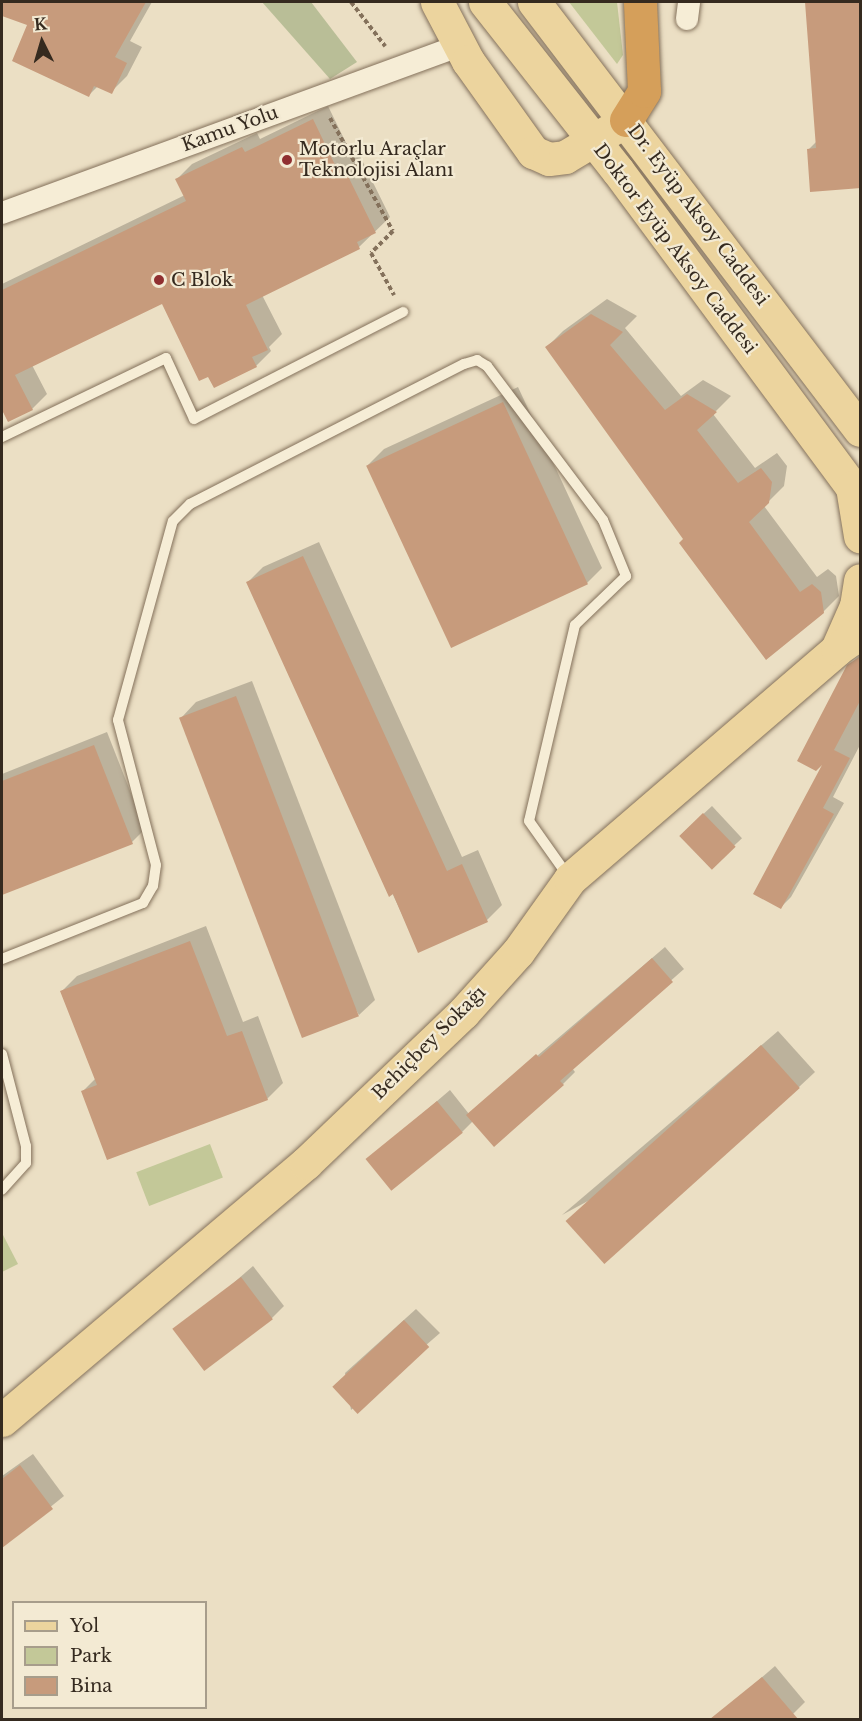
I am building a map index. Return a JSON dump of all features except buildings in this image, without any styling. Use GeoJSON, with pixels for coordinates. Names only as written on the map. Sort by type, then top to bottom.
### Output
{"type":"FeatureCollection","features":[{"type":"Feature","properties":{"kind":"highway"},"geometry":{"type":"LineString","coordinates":[[626,120],[644,91],[640,2]]}},
{"type":"Feature","properties":{"kind":"main road"},"geometry":{"type":"LineString","coordinates":[[437,2],[459,46],[499,108],[532,152],[549,159],[565,157],[626,120]]}},
{"type":"Feature","properties":{"kind":"main road","name":"Doktor Eyüp Aksoy Caddesi"},"geometry":{"type":"LineString","coordinates":[[486,2],[593,140],[856,493]]}},
{"type":"Feature","properties":{"kind":"main road","name":"Dr. Eyüp Aksoy Caddesi"},"geometry":{"type":"LineString","coordinates":[[534,2],[861,430]]}},
{"type":"Feature","properties":{"kind":"main road"},"geometry":{"type":"LineString","coordinates":[[856,493],[861,536]]}},
{"type":"Feature","properties":{"kind":"main road"},"geometry":{"type":"LineString","coordinates":[[853,644],[861,580]]}},
{"type":"Feature","properties":{"kind":"main road","name":"Behiçbey Sokağı"},"geometry":{"type":"LineString","coordinates":[[2,1419],[323,1147],[463,1013],[518,952],[570,879],[853,644]]}},
{"type":"Feature","properties":{"kind":"street","name":"Kamu Yolu"},"geometry":{"type":"LineString","coordinates":[[2,213],[459,46]]}},
{"type":"Feature","properties":{"kind":"lane"},"geometry":{"type":"LineString","coordinates":[[2,437],[166,358],[194,419],[403,312]]}},
{"type":"Feature","properties":{"kind":"lane"},"geometry":{"type":"LineString","coordinates":[[2,959],[143,903],[153,886],[156,866],[118,720],[173,521],[190,504],[464,364],[477,360],[487,366],[603,520],[626,576],[575,625],[529,821],[570,879]]}},
{"type":"Feature","properties":{"kind":"lane"},"geometry":{"type":"LineString","coordinates":[[2,1054],[26,1146],[26,1162],[2,1190]]}},
{"type":"Feature","properties":{"kind":"path"},"geometry":{"type":"LineString","coordinates":[[351,2],[400,66]]}},
{"type":"Feature","properties":{"kind":"path"},"geometry":{"type":"LineString","coordinates":[[318,96],[393,231],[371,253],[403,312]]}},
{"type":"Feature","properties":{"kind":"green space"},"geometry":{"type":"Polygon","coordinates":[[[262,2],[311,2],[357,62],[330,79],[262,2]]]}},
{"type":"Feature","properties":{"kind":"green space"},"geometry":{"type":"Polygon","coordinates":[[[569,2],[617,2],[623,55],[617,64],[569,2]]]}},
{"type":"Feature","properties":{"kind":"green space"},"geometry":{"type":"Polygon","coordinates":[[[210,1144],[223,1178],[149,1206],[136,1172],[210,1144]]]}},
{"type":"Feature","properties":{"kind":"green space"},"geometry":{"type":"Polygon","coordinates":[[[2,1233],[18,1264],[2,1272],[2,1233]]]}},
{"type":"Feature","properties":{"kind":"place","name":"Motorlu Araçlar Teknolojisi Alanı"},"geometry":{"type":"Point","coordinates":[287,160]}},
{"type":"Feature","properties":{"kind":"place","name":"C Blok"},"geometry":{"type":"Point","coordinates":[159,280]}}]}
